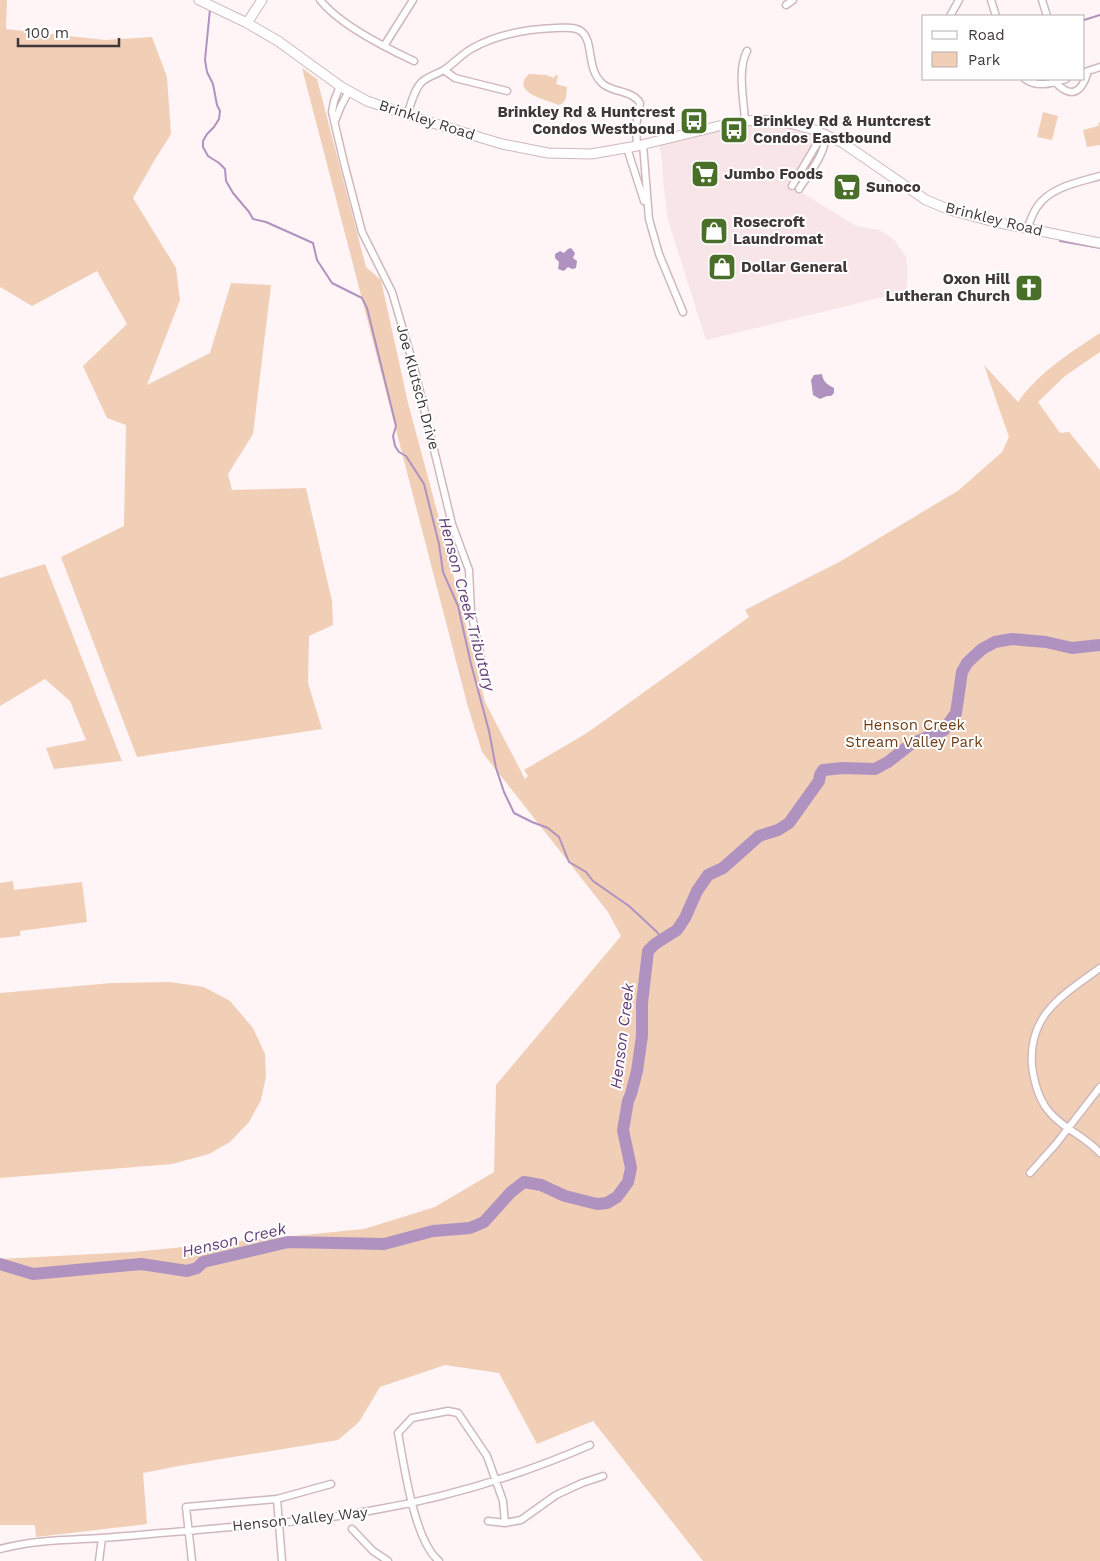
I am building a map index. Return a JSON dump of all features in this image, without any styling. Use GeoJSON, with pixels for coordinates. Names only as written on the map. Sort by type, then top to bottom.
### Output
{"type":"FeatureCollection","features":[{"type":"Feature","properties":{"kind":"main road"},"geometry":{"type":"LineString","coordinates":[[247,23],[262,0]]}},
{"type":"Feature","properties":{"kind":"main road","name":"Brinkley Road"},"geometry":{"type":"LineString","coordinates":[[202,1],[278,41],[340,86],[367,101],[502,144],[548,153],[591,154],[627,148],[745,121],[758,120],[789,123],[815,130],[853,149],[926,200],[963,214],[1100,243]]}},
{"type":"Feature","properties":{"kind":"street"},"geometry":{"type":"LineString","coordinates":[[320,0],[351,26],[414,61]]}},
{"type":"Feature","properties":{"kind":"street"},"geometry":{"type":"LineString","coordinates":[[384,46],[413,0]]}},
{"type":"Feature","properties":{"kind":"street"},"geometry":{"type":"LineString","coordinates":[[786,5],[793,0]]}},
{"type":"Feature","properties":{"kind":"street"},"geometry":{"type":"LineString","coordinates":[[951,15],[959,0]]}},
{"type":"Feature","properties":{"kind":"street"},"geometry":{"type":"LineString","coordinates":[[991,0],[996,15]]}},
{"type":"Feature","properties":{"kind":"street"},"geometry":{"type":"LineString","coordinates":[[1042,0],[1048,15]]}},
{"type":"Feature","properties":{"kind":"street"},"geometry":{"type":"LineString","coordinates":[[407,115],[417,89],[423,81],[444,70],[472,49],[518,32],[551,28],[579,30],[586,37],[592,66],[602,83],[610,88],[632,95],[640,103],[636,126],[647,209]]}},
{"type":"Feature","properties":{"kind":"street"},"geometry":{"type":"LineString","coordinates":[[745,121],[742,74],[744,58],[748,51]]}},
{"type":"Feature","properties":{"kind":"street"},"geometry":{"type":"LineString","coordinates":[[1086,72],[1100,67]]}},
{"type":"Feature","properties":{"kind":"street"},"geometry":{"type":"LineString","coordinates":[[444,70],[455,78],[507,91]]}},
{"type":"Feature","properties":{"kind":"street"},"geometry":{"type":"LineString","coordinates":[[1027,80],[1037,84],[1062,80]]}},
{"type":"Feature","properties":{"kind":"street"},"geometry":{"type":"LineString","coordinates":[[1055,82],[1065,91],[1072,92],[1077,91],[1083,85],[1084,80]]}},
{"type":"Feature","properties":{"kind":"street","name":"Joe Klutsch Drive"},"geometry":{"type":"LineString","coordinates":[[340,86],[332,108],[344,163],[362,232],[392,292],[414,367],[452,524],[469,570],[471,612],[481,657]]}},
{"type":"Feature","properties":{"kind":"street"},"geometry":{"type":"LineString","coordinates":[[336,121],[349,91]]}},
{"type":"Feature","properties":{"kind":"street"},"geometry":{"type":"LineString","coordinates":[[792,186],[818,142],[826,135]]}},
{"type":"Feature","properties":{"kind":"street"},"geometry":{"type":"LineString","coordinates":[[799,189],[825,148],[826,135]]}},
{"type":"Feature","properties":{"kind":"street"},"geometry":{"type":"LineString","coordinates":[[627,148],[657,247],[683,312]]}},
{"type":"Feature","properties":{"kind":"street"},"geometry":{"type":"LineString","coordinates":[[1027,229],[1037,205],[1051,193],[1100,176]]}},
{"type":"Feature","properties":{"kind":"street"},"geometry":{"type":"LineString","coordinates":[[1100,968],[1056,1000],[1047,1011],[1034,1037],[1032,1054],[1033,1073],[1038,1092],[1047,1109],[1067,1128],[1100,1153]]}},
{"type":"Feature","properties":{"kind":"street"},"geometry":{"type":"LineString","coordinates":[[1030,1173],[1056,1144],[1100,1088]]}},
{"type":"Feature","properties":{"kind":"street"},"geometry":{"type":"LineString","coordinates":[[434,1560],[422,1536],[412,1503],[398,1433],[412,1418],[448,1411],[458,1413],[487,1456],[503,1501],[505,1522]]}},
{"type":"Feature","properties":{"kind":"street","name":"Henson Valley Way"},"geometry":{"type":"LineString","coordinates":[[0,1549],[29,1543],[188,1531],[334,1517],[412,1503],[497,1480],[532,1469],[590,1445]]}},
{"type":"Feature","properties":{"kind":"street"},"geometry":{"type":"LineString","coordinates":[[488,1521],[505,1522],[521,1520],[556,1495],[603,1476]]}},
{"type":"Feature","properties":{"kind":"street"},"geometry":{"type":"LineString","coordinates":[[192,1561],[186,1506],[277,1499],[331,1484]]}},
{"type":"Feature","properties":{"kind":"street"},"geometry":{"type":"LineString","coordinates":[[277,1499],[282,1561]]}},
{"type":"Feature","properties":{"kind":"street"},"geometry":{"type":"LineString","coordinates":[[352,1530],[373,1551],[388,1561]]}},
{"type":"Feature","properties":{"kind":"street"},"geometry":{"type":"LineString","coordinates":[[99,1561],[102,1538]]}},
{"type":"Feature","properties":{"kind":"shaded area"},"geometry":{"type":"Polygon","coordinates":[[[758,120],[826,135],[792,186],[856,226],[878,230],[895,241],[906,257],[908,272],[906,294],[896,294],[706,340],[668,220],[662,158],[658,141],[758,120]]]}},
{"type":"Feature","properties":{"kind":"shaded area"},"geometry":{"type":"Polygon","coordinates":[[[571,248],[575,253],[573,258],[577,261],[576,268],[568,267],[564,271],[558,269],[559,262],[555,258],[555,254],[560,251],[564,253],[571,248]]]}},
{"type":"Feature","properties":{"kind":"shaded area"},"geometry":{"type":"Polygon","coordinates":[[[822,374],[826,383],[834,388],[834,393],[831,396],[820,399],[813,395],[811,380],[814,375],[822,374]]]}},
{"type":"Feature","properties":{"kind":"green space"},"geometry":{"type":"Polygon","coordinates":[[[0,0],[7,0],[6,29],[105,40],[152,37],[167,77],[171,134],[133,198],[176,268],[180,300],[147,385],[210,353],[231,283],[271,285],[253,434],[228,474],[232,490],[306,488],[332,601],[333,625],[309,636],[308,683],[322,729],[137,757],[61,557],[124,526],[126,425],[107,418],[83,366],[127,324],[97,271],[32,306],[0,287],[0,0]]]}},
{"type":"Feature","properties":{"kind":"green space","name":"Henson Creek Stream Valley Park"},"geometry":{"type":"Polygon","coordinates":[[[302,68],[317,79],[366,267],[381,280],[408,403],[485,702],[525,779],[528,776],[524,770],[587,733],[749,617],[745,610],[841,561],[959,490],[1002,452],[1009,437],[984,365],[1018,402],[1045,372],[1100,333],[1100,352],[1065,376],[1038,402],[1060,433],[1069,432],[1100,470],[1100,1561],[703,1561],[593,1421],[537,1444],[499,1373],[445,1365],[380,1387],[359,1422],[338,1440],[143,1473],[147,1524],[36,1537],[35,1525],[0,1525],[0,1259],[133,1252],[364,1229],[435,1207],[494,1172],[496,1085],[621,936],[608,912],[482,752],[468,707],[302,68]]]}},
{"type":"Feature","properties":{"kind":"green space"},"geometry":{"type":"Polygon","coordinates":[[[529,74],[546,75],[554,78],[555,75],[558,76],[556,84],[567,87],[566,98],[563,103],[559,105],[539,98],[527,90],[524,86],[524,80],[529,74]]]}},
{"type":"Feature","properties":{"kind":"green space"},"geometry":{"type":"Polygon","coordinates":[[[1043,112],[1058,116],[1052,140],[1037,137],[1043,112]]]}},
{"type":"Feature","properties":{"kind":"green space"},"geometry":{"type":"Polygon","coordinates":[[[1100,121],[1100,145],[1087,147],[1083,130],[1098,126],[1100,121]]]}},
{"type":"Feature","properties":{"kind":"green space"},"geometry":{"type":"Polygon","coordinates":[[[45,564],[122,761],[54,769],[46,748],[86,740],[70,701],[45,679],[0,706],[0,578],[45,564]]]}},
{"type":"Feature","properties":{"kind":"green space"},"geometry":{"type":"Polygon","coordinates":[[[13,881],[14,890],[82,882],[87,922],[20,931],[20,936],[0,938],[0,883],[13,881]]]}},
{"type":"Feature","properties":{"kind":"green space"},"geometry":{"type":"Polygon","coordinates":[[[170,982],[204,987],[230,1001],[253,1028],[265,1054],[266,1077],[261,1100],[249,1122],[230,1142],[209,1154],[172,1164],[0,1178],[0,993],[112,983],[170,982]]]}},
{"type":"Feature","properties":{"kind":"waterway","name":"Henson Creek Tributary"},"geometry":{"type":"LineString","coordinates":[[210,9],[205,60],[220,111],[219,119],[203,141],[203,147],[208,156],[225,169],[226,181],[253,219],[266,222],[313,243],[317,260],[332,283],[362,298],[367,308],[396,426],[393,436],[395,446],[399,452],[406,456],[424,484],[439,544],[443,572],[458,606],[489,731],[496,768],[514,813],[548,828],[559,837],[569,862],[586,872],[593,881],[629,906],[662,939]]}},
{"type":"Feature","properties":{"kind":"waterway"},"geometry":{"type":"LineString","coordinates":[[1085,20],[1100,15]]}},
{"type":"Feature","properties":{"kind":"waterway"},"geometry":{"type":"LineString","coordinates":[[1060,241],[1100,248]]}},
{"type":"Feature","properties":{"kind":"waterway","name":"Henson Creek"},"geometry":{"type":"LineString","coordinates":[[0,1264],[33,1274],[141,1264],[187,1271],[197,1268],[203,1262],[288,1242],[384,1244],[433,1231],[470,1228],[484,1222],[511,1192],[524,1182],[541,1185],[565,1196],[597,1204],[607,1203],[617,1197],[628,1182],[631,1168],[623,1130],[628,1101],[637,1071],[642,1036],[642,1003],[648,951],[655,944],[677,930],[685,918],[697,891],[708,875],[723,868],[759,836],[778,830],[789,823],[819,781],[823,770],[843,768],[875,769],[888,762],[911,744],[944,730],[956,713],[962,672],[967,663],[982,649],[995,642],[1012,639],[1046,642],[1072,648],[1100,645]]}},
{"type":"Feature","properties":{"kind":"place","name":"Brinkley Rd & Huntcrest Condos Westbound"},"geometry":{"type":"Point","coordinates":[694,121]}},
{"type":"Feature","properties":{"kind":"place","name":"Brinkley Rd & Huntcrest Condos Eastbound"},"geometry":{"type":"Point","coordinates":[734,130]}},
{"type":"Feature","properties":{"kind":"place","name":"Jumbo Foods"},"geometry":{"type":"Point","coordinates":[705,174]}},
{"type":"Feature","properties":{"kind":"place","name":"Sunoco"},"geometry":{"type":"Point","coordinates":[847,187]}},
{"type":"Feature","properties":{"kind":"place","name":"Rosecroft Laundromat"},"geometry":{"type":"Point","coordinates":[714,231]}},
{"type":"Feature","properties":{"kind":"place","name":"Dollar General"},"geometry":{"type":"Point","coordinates":[722,267]}},
{"type":"Feature","properties":{"kind":"place","name":"Oxon Hill Lutheran Church"},"geometry":{"type":"Point","coordinates":[1029,288]}}]}
